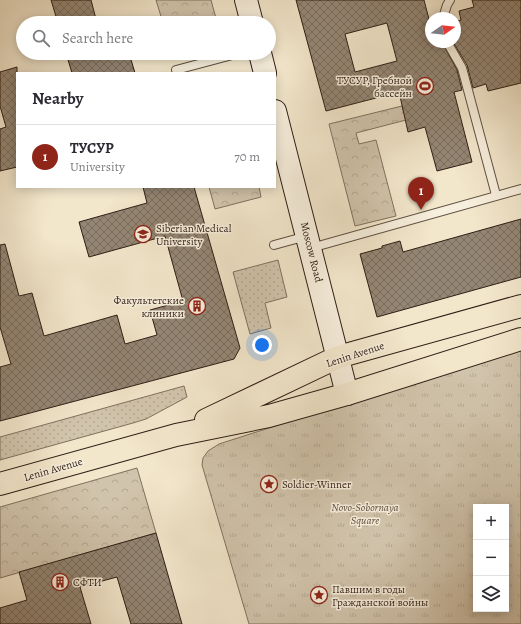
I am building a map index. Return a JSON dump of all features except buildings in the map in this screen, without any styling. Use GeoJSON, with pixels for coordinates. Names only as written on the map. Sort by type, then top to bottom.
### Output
{"type":"FeatureCollection","features":[{"type":"Feature","properties":{"kind":"main road"},"geometry":{"type":"LineString","coordinates":[[246,0],[250,16]]}},
{"type":"Feature","properties":{"kind":"main road"},"geometry":{"type":"LineString","coordinates":[[262,60],[265,72]]}},
{"type":"Feature","properties":{"kind":"main road","name":"Moscow Road"},"geometry":{"type":"LineString","coordinates":[[276,115],[347,394]]}},
{"type":"Feature","properties":{"kind":"main road","name":"Lenin Avenue"},"geometry":{"type":"LineString","coordinates":[[176,435],[338,357],[521,306]]}},
{"type":"Feature","properties":{"kind":"main road","name":"Lenin Avenue"},"geometry":{"type":"LineString","coordinates":[[0,484],[176,435],[269,416],[347,394],[521,340]]}},
{"type":"Feature","properties":{"kind":"lane"},"geometry":{"type":"LineString","coordinates":[[445,12],[450,0]]}},
{"type":"Feature","properties":{"kind":"lane"},"geometry":{"type":"LineString","coordinates":[[450,48],[462,68],[496,195]]}},
{"type":"Feature","properties":{"kind":"lane"},"geometry":{"type":"LineString","coordinates":[[176,70],[214,60]]}},
{"type":"Feature","properties":{"kind":"lane"},"geometry":{"type":"LineString","coordinates":[[274,245],[309,242],[521,189]]}},
{"type":"Feature","properties":{"kind":"green space"},"geometry":{"type":"Polygon","coordinates":[[[156,0],[211,0],[215,16],[161,16],[156,0]]]}},
{"type":"Feature","properties":{"kind":"green space"},"geometry":{"type":"Polygon","coordinates":[[[402,106],[406,120],[356,133],[359,144],[376,140],[396,216],[355,226],[329,124],[402,106]]]}},
{"type":"Feature","properties":{"kind":"green space"},"geometry":{"type":"Polygon","coordinates":[[[209,188],[259,188],[261,197],[215,209],[209,188]]]}},
{"type":"Feature","properties":{"kind":"green space"},"geometry":{"type":"Polygon","coordinates":[[[278,260],[287,297],[265,303],[271,328],[250,334],[233,272],[278,260]]]}},
{"type":"Feature","properties":{"kind":"green space","name":"Novo-Sobornaya Square"},"geometry":{"type":"Polygon","coordinates":[[[521,350],[521,624],[249,624],[202,465],[203,458],[208,451],[219,444],[521,350]]]}},
{"type":"Feature","properties":{"kind":"green space"},"geometry":{"type":"Polygon","coordinates":[[[184,386],[187,397],[146,419],[0,460],[0,437],[184,386]]]}},
{"type":"Feature","properties":{"kind":"green space"},"geometry":{"type":"Polygon","coordinates":[[[137,468],[156,533],[0,578],[0,507],[137,468]]]}},
{"type":"Feature","properties":{"kind":"place","name":"ТУСУР, Гребной бассейн"},"geometry":{"type":"Point","coordinates":[425,86]}},
{"type":"Feature","properties":{"kind":"place","name":"ТУСУР"},"geometry":{"type":"Point","coordinates":[421,210]}},
{"type":"Feature","properties":{"kind":"place","name":"Siberian Medical University"},"geometry":{"type":"Point","coordinates":[143,234]}},
{"type":"Feature","properties":{"kind":"place","name":"Факультетские клиники"},"geometry":{"type":"Point","coordinates":[197,306]}},
{"type":"Feature","properties":{"kind":"place","name":"Soldier-Winner"},"geometry":{"type":"Point","coordinates":[269,484]}},
{"type":"Feature","properties":{"kind":"place","name":"СФТИ"},"geometry":{"type":"Point","coordinates":[60,582]}},
{"type":"Feature","properties":{"kind":"place","name":"Павшим в годы Гражданской войны"},"geometry":{"type":"Point","coordinates":[319,595]}}]}
